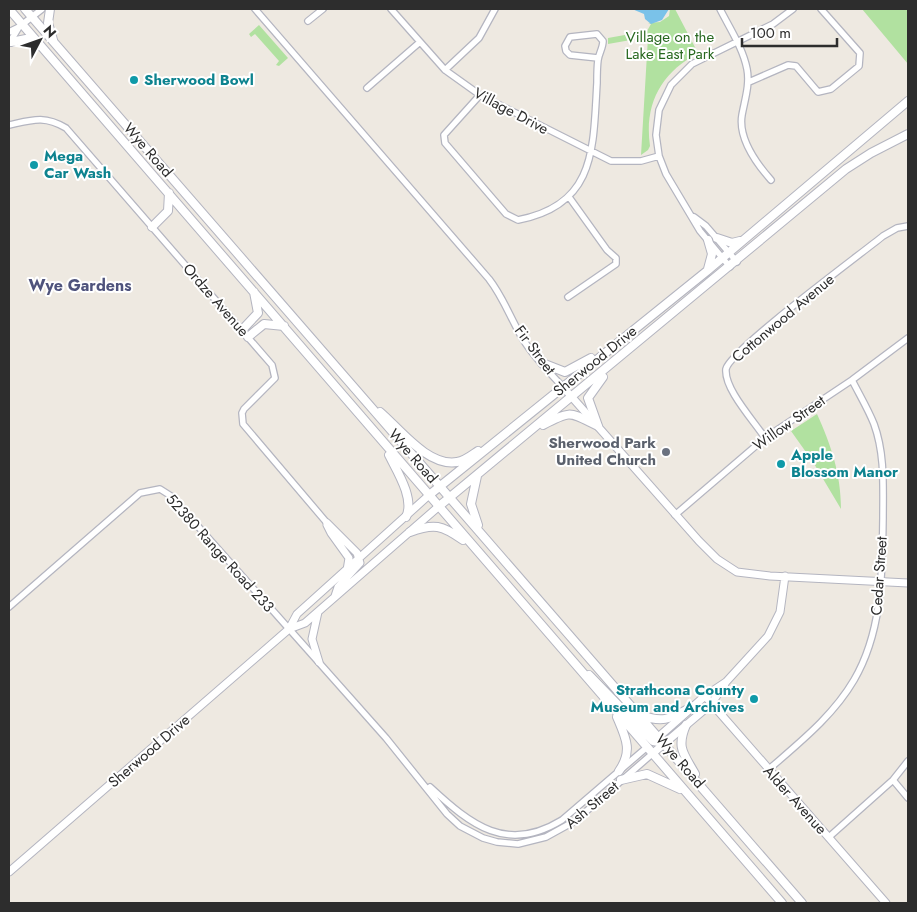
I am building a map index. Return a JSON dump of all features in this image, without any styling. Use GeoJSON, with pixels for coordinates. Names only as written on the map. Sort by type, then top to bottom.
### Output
{"type":"FeatureCollection","features":[{"type":"Feature","properties":{"kind":"main road","name":"Wye Road"},"geometry":{"type":"LineString","coordinates":[[9,9],[21,26],[43,47],[254,290],[428,496],[782,903]]}},
{"type":"Feature","properties":{"kind":"main road","name":"Wye Road"},"geometry":{"type":"LineString","coordinates":[[25,9],[451,497],[638,714],[656,739],[664,743],[802,903]]}},
{"type":"Feature","properties":{"kind":"main road"},"geometry":{"type":"LineString","coordinates":[[50,9],[48,23],[53,42]]}},
{"type":"Feature","properties":{"kind":"main road"},"geometry":{"type":"LineString","coordinates":[[10,43],[26,39],[43,47]]}},
{"type":"Feature","properties":{"kind":"main road","name":"Sherwood Drive"},"geometry":{"type":"LineString","coordinates":[[428,496],[707,271],[908,101]]}},
{"type":"Feature","properties":{"kind":"main road","name":"Sherwood Drive"},"geometry":{"type":"LineString","coordinates":[[438,507],[846,169],[870,153],[908,134]]}},
{"type":"Feature","properties":{"kind":"main road"},"geometry":{"type":"LineString","coordinates":[[152,227],[168,211],[169,193]]}},
{"type":"Feature","properties":{"kind":"main road"},"geometry":{"type":"LineString","coordinates":[[717,238],[732,243],[744,239]]}},
{"type":"Feature","properties":{"kind":"main road"},"geometry":{"type":"LineString","coordinates":[[707,271],[712,254],[708,240]]}},
{"type":"Feature","properties":{"kind":"main road"},"geometry":{"type":"LineString","coordinates":[[242,330],[258,313],[254,290]]}},
{"type":"Feature","properties":{"kind":"main road"},"geometry":{"type":"LineString","coordinates":[[248,337],[266,323],[284,326]]}},
{"type":"Feature","properties":{"kind":"main road"},"geometry":{"type":"LineString","coordinates":[[542,363],[558,370],[567,371],[619,342]]}},
{"type":"Feature","properties":{"kind":"main road"},"geometry":{"type":"LineString","coordinates":[[598,426],[588,398],[590,392],[614,363]]}},
{"type":"Feature","properties":{"kind":"main road"},"geometry":{"type":"LineString","coordinates":[[353,386],[424,451],[443,462],[462,461],[497,436],[515,427]]}},
{"type":"Feature","properties":{"kind":"main road"},"geometry":{"type":"LineString","coordinates":[[530,432],[566,413],[577,415],[598,426]]}},
{"type":"Feature","properties":{"kind":"main road"},"geometry":{"type":"LineString","coordinates":[[384,444],[405,490],[409,508],[406,517]]}},
{"type":"Feature","properties":{"kind":"main road"},"geometry":{"type":"LineString","coordinates":[[478,475],[471,504],[480,531]]}},
{"type":"Feature","properties":{"kind":"main road"},"geometry":{"type":"LineString","coordinates":[[410,532],[430,526],[441,527],[473,547]]}},
{"type":"Feature","properties":{"kind":"main road"},"geometry":{"type":"LineString","coordinates":[[581,673],[590,676],[656,739]]}},
{"type":"Feature","properties":{"kind":"main road"},"geometry":{"type":"LineString","coordinates":[[638,714],[659,721],[670,719],[692,707]]}},
{"type":"Feature","properties":{"kind":"main road"},"geometry":{"type":"LineString","coordinates":[[614,711],[627,747],[626,760],[619,771]]}},
{"type":"Feature","properties":{"kind":"main road"},"geometry":{"type":"LineString","coordinates":[[686,725],[680,739],[681,747],[703,789]]}},
{"type":"Feature","properties":{"kind":"main road"},"geometry":{"type":"LineString","coordinates":[[622,780],[647,774],[685,791]]}},
{"type":"Feature","properties":{"kind":"street"},"geometry":{"type":"LineString","coordinates":[[9,32],[21,26],[42,9]]}},
{"type":"Feature","properties":{"kind":"street","name":"Fir Street"},"geometry":{"type":"LineString","coordinates":[[255,9],[489,279],[506,303],[522,338],[542,363],[708,552],[738,572],[908,583]]}},
{"type":"Feature","properties":{"kind":"street"},"geometry":{"type":"LineString","coordinates":[[308,21],[323,9]]}},
{"type":"Feature","properties":{"kind":"street","name":"Village Drive"},"geometry":{"type":"LineString","coordinates":[[391,9],[445,70],[480,95],[589,151],[611,160],[641,161],[659,156]]}},
{"type":"Feature","properties":{"kind":"street"},"geometry":{"type":"LineString","coordinates":[[445,70],[479,38],[495,9]]}},
{"type":"Feature","properties":{"kind":"street"},"geometry":{"type":"LineString","coordinates":[[720,9],[744,58],[749,82],[740,125],[749,149],[771,180]]}},
{"type":"Feature","properties":{"kind":"street"},"geometry":{"type":"LineString","coordinates":[[726,255],[700,231],[693,216],[674,189],[659,156],[656,135],[663,99],[671,86],[692,64],[735,41],[773,24],[793,9]]}},
{"type":"Feature","properties":{"kind":"street"},"geometry":{"type":"LineString","coordinates":[[749,82],[788,65],[796,66],[818,92],[831,89],[859,66],[860,53],[821,9]]}},
{"type":"Feature","properties":{"kind":"street"},"geometry":{"type":"LineString","coordinates":[[10,43],[21,26]]}},
{"type":"Feature","properties":{"kind":"street"},"geometry":{"type":"LineString","coordinates":[[480,95],[444,135],[444,143],[506,214],[518,220],[534,217],[552,210],[569,197],[581,183],[588,169],[589,151],[594,133],[598,58],[603,41],[597,34],[570,37],[566,41],[566,51],[570,55],[598,58]]}},
{"type":"Feature","properties":{"kind":"street"},"geometry":{"type":"LineString","coordinates":[[367,88],[420,42]]}},
{"type":"Feature","properties":{"kind":"street","name":"Ordze Avenue"},"geometry":{"type":"LineString","coordinates":[[9,125],[49,119],[66,128],[272,364],[276,375],[269,386],[244,409],[242,413],[243,424],[327,523]]}},
{"type":"Feature","properties":{"kind":"street"},"geometry":{"type":"LineString","coordinates":[[568,297],[616,264],[616,258],[607,250],[569,197]]}},
{"type":"Feature","properties":{"kind":"street"},"geometry":{"type":"LineString","coordinates":[[693,216],[717,238],[733,264]]}},
{"type":"Feature","properties":{"kind":"street","name":"Cottonwood Avenue"},"geometry":{"type":"LineString","coordinates":[[765,438],[728,385],[726,368],[733,357],[764,330],[884,236],[897,228],[908,226]]}},
{"type":"Feature","properties":{"kind":"street","name":"Willow Street"},"geometry":{"type":"LineString","coordinates":[[675,515],[765,438],[852,380],[908,338]]}},
{"type":"Feature","properties":{"kind":"street","name":"Cedar Street"},"geometry":{"type":"LineString","coordinates":[[768,770],[826,718],[854,681],[872,638],[882,582],[883,463],[874,424],[852,380]]}},
{"type":"Feature","properties":{"kind":"street","name":"52380 Range Road 233"},"geometry":{"type":"LineString","coordinates":[[9,607],[140,493],[160,489],[171,496],[289,629]]}},
{"type":"Feature","properties":{"kind":"street","name":"Sherwood Drive"},"geometry":{"type":"LineString","coordinates":[[289,629],[297,614],[428,496]]}},
{"type":"Feature","properties":{"kind":"street","name":"Sherwood Drive"},"geometry":{"type":"LineString","coordinates":[[9,872],[289,629],[305,623],[438,507]]}},
{"type":"Feature","properties":{"kind":"street"},"geometry":{"type":"LineString","coordinates":[[327,523],[357,553],[359,559],[359,565],[338,587],[335,597]]}},
{"type":"Feature","properties":{"kind":"street"},"geometry":{"type":"LineString","coordinates":[[327,523],[330,533],[349,558],[347,570]]}},
{"type":"Feature","properties":{"kind":"street","name":"Ash Street"},"geometry":{"type":"LineString","coordinates":[[417,776],[458,813],[479,827],[496,833],[526,835],[550,827],[562,820],[619,771],[664,743],[711,704],[726,682],[759,647],[775,624],[780,612],[785,576]]}},
{"type":"Feature","properties":{"kind":"street"},"geometry":{"type":"LineString","coordinates":[[319,610],[312,639],[319,662]]}},
{"type":"Feature","properties":{"kind":"street","name":"Ash Street"},"geometry":{"type":"LineString","coordinates":[[289,629],[417,776],[447,814],[460,826],[483,838],[518,844],[532,842],[560,831],[622,780],[649,751],[656,739],[705,696],[726,682]]}},
{"type":"Feature","properties":{"kind":"street","name":"Alder Avenue"},"geometry":{"type":"LineString","coordinates":[[705,696],[886,903]]}},
{"type":"Feature","properties":{"kind":"street"},"geometry":{"type":"LineString","coordinates":[[829,837],[893,780],[908,761]]}},
{"type":"Feature","properties":{"kind":"street"},"geometry":{"type":"LineString","coordinates":[[893,780],[908,798]]}},
{"type":"Feature","properties":{"kind":"green space","name":"Village on the Lake East Park"},"geometry":{"type":"Polygon","coordinates":[[[670,9],[675,9],[698,53],[674,70],[658,91],[650,117],[650,146],[641,155],[648,37],[608,44],[608,38],[647,31],[651,24],[648,23],[660,22],[669,16],[670,9]]]}},
{"type":"Feature","properties":{"kind":"green space"},"geometry":{"type":"Polygon","coordinates":[[[862,9],[908,9],[908,64],[862,9]]]}},
{"type":"Feature","properties":{"kind":"green space"},"geometry":{"type":"Polygon","coordinates":[[[259,25],[288,58],[279,66],[276,65],[279,61],[255,34],[251,37],[249,34],[259,25]]]}},
{"type":"Feature","properties":{"kind":"green space"},"geometry":{"type":"Polygon","coordinates":[[[817,414],[834,460],[841,496],[841,509],[813,462],[791,431],[817,414]]]}},
{"type":"Feature","properties":{"kind":"water"},"geometry":{"type":"Polygon","coordinates":[[[632,9],[669,9],[662,20],[651,24],[645,19],[644,14],[632,9]]]}},
{"type":"Feature","properties":{"kind":"place","name":"Sherwood Bowl"},"geometry":{"type":"Point","coordinates":[134,80]}},
{"type":"Feature","properties":{"kind":"place","name":"Mega Car Wash"},"geometry":{"type":"Point","coordinates":[34,165]}},
{"type":"Feature","properties":{"kind":"place","name":"Sherwood Park United Church"},"geometry":{"type":"Point","coordinates":[666,452]}},
{"type":"Feature","properties":{"kind":"place","name":"Apple Blossom Manor"},"geometry":{"type":"Point","coordinates":[781,464]}},
{"type":"Feature","properties":{"kind":"place","name":"Strathcona County Museum and Archives"},"geometry":{"type":"Point","coordinates":[754,699]}},
{"type":"Feature","properties":{"kind":"district","name":"Wye Gardens"},"geometry":{"type":"Point","coordinates":[80,285]}}]}
